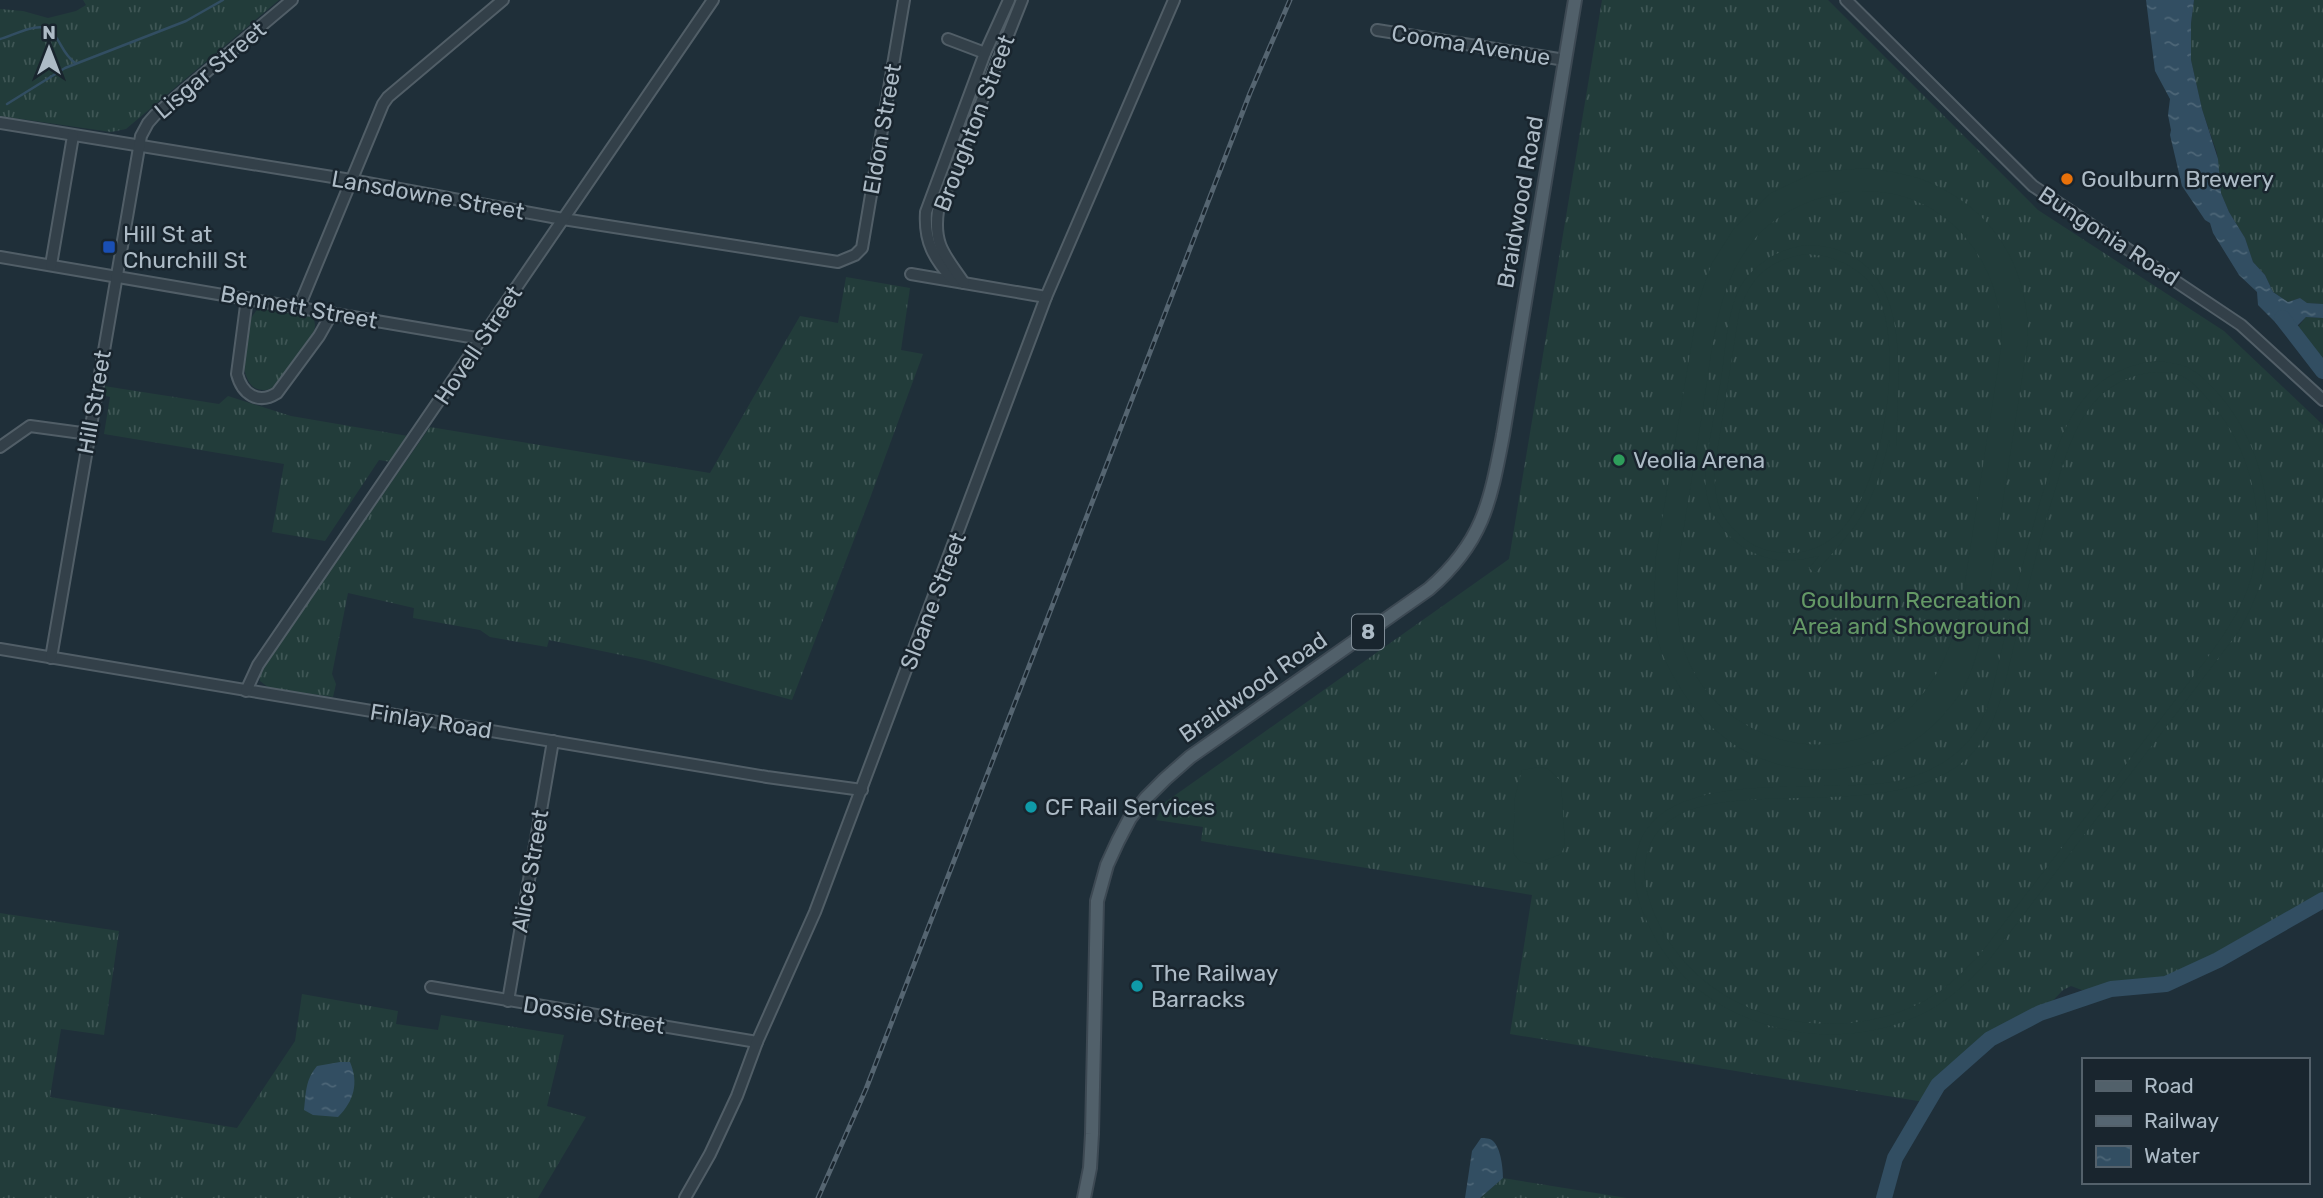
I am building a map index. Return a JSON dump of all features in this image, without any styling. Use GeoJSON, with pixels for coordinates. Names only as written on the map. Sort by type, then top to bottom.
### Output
{"type":"FeatureCollection","features":[{"type":"Feature","properties":{"kind":"main road","name":"Braidwood Road"},"geometry":{"type":"LineString","coordinates":[[1084,1198],[1090,1168],[1092,1134],[1096,916],[1107,865],[1130,818],[1165,779],[1190,757],[1429,589],[1454,565],[1474,538],[1484,516],[1493,488],[1575,0]]}},
{"type":"Feature","properties":{"kind":"street","name":"Lisgar Street"},"geometry":{"type":"LineString","coordinates":[[138,146],[151,119],[292,0]]}},
{"type":"Feature","properties":{"kind":"street"},"geometry":{"type":"LineString","coordinates":[[299,307],[383,104],[503,0]]}},
{"type":"Feature","properties":{"kind":"street","name":"Hovell Street"},"geometry":{"type":"LineString","coordinates":[[246,691],[258,665],[713,0]]}},
{"type":"Feature","properties":{"kind":"street","name":"Eldon Street"},"geometry":{"type":"LineString","coordinates":[[855,255],[862,248],[904,0]]}},
{"type":"Feature","properties":{"kind":"street","name":"Broughton Street"},"geometry":{"type":"LineString","coordinates":[[959,282],[930,251],[925,225],[926,212],[985,53],[1009,0]]}},
{"type":"Feature","properties":{"kind":"street","name":"Broughton Street"},"geometry":{"type":"LineString","coordinates":[[959,282],[939,247],[938,211],[1022,0]]}},
{"type":"Feature","properties":{"kind":"street","name":"Sloane Street"},"geometry":{"type":"LineString","coordinates":[[685,1198],[732,1108],[757,1042],[815,912],[1046,297],[1174,0]]}},
{"type":"Feature","properties":{"kind":"street","name":"Bungonia Road"},"geometry":{"type":"LineString","coordinates":[[1846,0],[2033,186],[2241,325],[2323,400]]}},
{"type":"Feature","properties":{"kind":"street","name":"Cooma Avenue"},"geometry":{"type":"LineString","coordinates":[[1377,30],[1565,60]]}},
{"type":"Feature","properties":{"kind":"street","name":"Broughton Street"},"geometry":{"type":"LineString","coordinates":[[948,38],[985,53]]}},
{"type":"Feature","properties":{"kind":"street","name":"Lansdowne Street"},"geometry":{"type":"LineString","coordinates":[[0,123],[820,260],[838,262],[855,255]]}},
{"type":"Feature","properties":{"kind":"street"},"geometry":{"type":"LineString","coordinates":[[51,265],[73,136]]}},
{"type":"Feature","properties":{"kind":"street","name":"Hill Street"},"geometry":{"type":"LineString","coordinates":[[51,658],[138,146]]}},
{"type":"Feature","properties":{"kind":"street","name":"Bennett Street"},"geometry":{"type":"LineString","coordinates":[[0,257],[482,339]]}},
{"type":"Feature","properties":{"kind":"street"},"geometry":{"type":"LineString","coordinates":[[911,274],[1046,297]]}},
{"type":"Feature","properties":{"kind":"street"},"geometry":{"type":"LineString","coordinates":[[247,298],[237,374],[240,386],[258,398],[270,398],[278,393],[332,313]]}},
{"type":"Feature","properties":{"kind":"street"},"geometry":{"type":"LineString","coordinates":[[0,447],[30,426],[89,434]]}},
{"type":"Feature","properties":{"kind":"street","name":"Finlay Road"},"geometry":{"type":"LineString","coordinates":[[0,649],[862,790]]}},
{"type":"Feature","properties":{"kind":"street","name":"Alice Street"},"geometry":{"type":"LineString","coordinates":[[508,1001],[553,741]]}},
{"type":"Feature","properties":{"kind":"street","name":"Dossie Street"},"geometry":{"type":"LineString","coordinates":[[431,987],[757,1042]]}},
{"type":"Feature","properties":{"kind":"green space"},"geometry":{"type":"Polygon","coordinates":[[[83,0],[279,0],[126,129],[111,132],[0,116],[0,9],[23,11],[48,18],[76,11],[86,5],[83,0]]]}},
{"type":"Feature","properties":{"kind":"green space","name":"Goulburn Recreation Area and Showground"},"geometry":{"type":"Polygon","coordinates":[[[1602,0],[1828,0],[2038,210],[2224,331],[2323,425],[2323,901],[2292,926],[2252,947],[2183,975],[2155,983],[2095,992],[2071,986],[2063,990],[2042,1012],[1982,1041],[1933,1081],[1926,1091],[1924,1102],[1510,1034],[1532,895],[1201,841],[1203,827],[1156,820],[1164,803],[1509,559],[1602,0]]]}},
{"type":"Feature","properties":{"kind":"green space"},"geometry":{"type":"Polygon","coordinates":[[[2194,0],[2323,0],[2323,304],[2306,303],[2300,298],[2288,302],[2273,292],[2265,275],[2253,262],[2245,238],[2229,212],[2221,193],[2217,153],[2202,109],[2191,60],[2194,0]]]}},
{"type":"Feature","properties":{"kind":"green space"},"geometry":{"type":"Polygon","coordinates":[[[1869,168],[1929,182],[1959,198],[1978,213],[2006,249],[2023,292],[2028,340],[1982,635],[1967,681],[1933,726],[1902,748],[1867,763],[1831,770],[1794,768],[1758,757],[1725,738],[1696,710],[1672,674],[1659,644],[1655,606],[1656,556],[1699,300],[1712,263],[1735,227],[1771,193],[1815,172],[1869,168]],[[1849,191],[1807,203],[1769,224],[1749,246],[1729,283],[1713,345],[1678,565],[1680,633],[1686,655],[1703,687],[1727,712],[1756,730],[1788,741],[1822,745],[1855,740],[1887,726],[1924,693],[1944,658],[1961,608],[2002,342],[1995,293],[1987,271],[1960,232],[1943,216],[1898,195],[1849,191]]]}},
{"type":"Feature","properties":{"kind":"green space"},"geometry":{"type":"Polygon","coordinates":[[[1807,245],[1842,252],[1868,267],[1884,290],[1894,319],[1898,350],[1896,447],[1890,447],[1889,440],[1872,496],[1861,517],[1815,573],[1809,568],[1819,556],[1778,560],[1748,550],[1738,543],[1728,535],[1713,514],[1706,490],[1708,451],[1728,325],[1735,298],[1747,277],[1760,264],[1782,251],[1807,245]],[[1815,255],[1793,257],[1771,266],[1755,280],[1743,300],[1715,465],[1717,498],[1729,524],[1751,543],[1762,549],[1779,552],[1803,552],[1820,546],[1835,536],[1852,516],[1878,452],[1886,414],[1889,339],[1883,308],[1871,284],[1857,271],[1842,262],[1815,255]]]}},
{"type":"Feature","properties":{"kind":"green space"},"geometry":{"type":"Polygon","coordinates":[[[846,277],[910,288],[901,350],[923,354],[792,700],[645,660],[549,640],[547,647],[490,637],[480,630],[413,618],[414,608],[348,593],[332,674],[336,684],[333,697],[269,688],[260,681],[259,671],[430,427],[710,473],[800,316],[838,323],[846,277]]]}},
{"type":"Feature","properties":{"kind":"green space"},"geometry":{"type":"Polygon","coordinates":[[[260,308],[303,313],[314,319],[315,325],[314,334],[288,373],[276,385],[266,390],[254,387],[247,379],[244,367],[245,338],[254,314],[260,308]]]}},
{"type":"Feature","properties":{"kind":"green space"},"geometry":{"type":"Polygon","coordinates":[[[2306,317],[2323,318],[2323,364],[2300,333],[2298,327],[2306,317]]]}},
{"type":"Feature","properties":{"kind":"green space"},"geometry":{"type":"Polygon","coordinates":[[[2156,361],[2175,364],[2187,367],[2199,375],[2231,409],[2253,451],[2265,496],[2268,543],[2260,583],[2239,631],[1989,960],[1965,984],[1938,1005],[1918,1016],[1882,1028],[1844,1034],[1806,1033],[1768,1025],[1733,1011],[1701,991],[1673,965],[1652,932],[1636,890],[1634,868],[1639,845],[1656,819],[1683,802],[1717,793],[1757,788],[1875,784],[1905,779],[1941,764],[1957,753],[1982,720],[1990,698],[2033,525],[2065,429],[2076,409],[2106,378],[2156,361]],[[2159,372],[2137,375],[2112,387],[2091,406],[2074,435],[2043,529],[2000,701],[1982,741],[1949,772],[1905,789],[1854,796],[1751,800],[1705,806],[1670,820],[1649,848],[1645,878],[1656,917],[1681,957],[1707,983],[1737,1002],[1770,1015],[1805,1023],[1841,1024],[1877,1018],[1912,1007],[1932,997],[1958,977],[1981,953],[2206,660],[2235,616],[2251,579],[2257,543],[2255,498],[2242,454],[2220,414],[2189,380],[2179,375],[2159,372]]]}},
{"type":"Feature","properties":{"kind":"green space"},"geometry":{"type":"Polygon","coordinates":[[[104,386],[219,404],[228,396],[291,416],[408,436],[391,462],[379,460],[325,541],[272,532],[284,464],[104,434],[110,397],[102,395],[104,386]]]}},
{"type":"Feature","properties":{"kind":"green space"},"geometry":{"type":"Polygon","coordinates":[[[1540,767],[1548,769],[1561,781],[1565,845],[1561,854],[1527,863],[1517,858],[1513,851],[1515,797],[1522,770],[1540,767]]]}},
{"type":"Feature","properties":{"kind":"green space"},"geometry":{"type":"Polygon","coordinates":[[[0,913],[119,931],[104,1035],[61,1029],[50,1097],[237,1128],[295,1041],[302,994],[398,1011],[396,1024],[438,1030],[441,1015],[564,1035],[547,1106],[586,1117],[538,1198],[0,1198],[0,913]]]}},
{"type":"Feature","properties":{"kind":"green space"},"geometry":{"type":"Polygon","coordinates":[[[1503,1178],[1627,1198],[1480,1198],[1503,1178]]]}},
{"type":"Feature","properties":{"kind":"water"},"geometry":{"type":"Polygon","coordinates":[[[2146,0],[2194,0],[2191,60],[2202,109],[2218,159],[2221,193],[2229,212],[2245,238],[2253,262],[2265,275],[2273,292],[2288,302],[2300,298],[2307,303],[2323,304],[2323,318],[2306,317],[2294,329],[2292,336],[2258,305],[2257,292],[2239,275],[2213,233],[2210,223],[2205,220],[2182,186],[2170,135],[2170,99],[2155,71],[2146,0]]]}},
{"type":"Feature","properties":{"kind":"water"},"geometry":{"type":"Polygon","coordinates":[[[350,1062],[353,1070],[353,1091],[348,1105],[338,1117],[313,1115],[304,1110],[308,1082],[313,1071],[317,1066],[350,1062]]]}},
{"type":"Feature","properties":{"kind":"water"},"geometry":{"type":"Polygon","coordinates":[[[1481,1138],[1490,1139],[1496,1144],[1503,1178],[1480,1198],[1465,1198],[1472,1151],[1481,1138]]]}},
{"type":"Feature","properties":{"kind":"waterway"},"geometry":{"type":"LineString","coordinates":[[7,104],[65,68],[186,21],[223,0]]}},
{"type":"Feature","properties":{"kind":"waterway"},"geometry":{"type":"LineString","coordinates":[[0,39],[34,28],[47,28],[75,63]]}},
{"type":"Feature","properties":{"kind":"waterway"},"geometry":{"type":"LineString","coordinates":[[2282,318],[2323,371]]}},
{"type":"Feature","properties":{"kind":"waterway"},"geometry":{"type":"LineString","coordinates":[[1884,1198],[1895,1158],[1938,1085],[1990,1039],[2040,1013],[2111,989],[2166,984],[2218,960],[2323,900]]}},
{"type":"Feature","properties":{"kind":"railway"},"geometry":{"type":"LineString","coordinates":[[818,1198],[866,1089],[1250,93],[1290,0]]}},
{"type":"Feature","properties":{"kind":"place","name":"Goulburn Brewery"},"geometry":{"type":"Point","coordinates":[2067,179]}},
{"type":"Feature","properties":{"kind":"place","name":"Hill St at Churchill St"},"geometry":{"type":"Point","coordinates":[109,247]}},
{"type":"Feature","properties":{"kind":"place","name":"Veolia Arena"},"geometry":{"type":"Point","coordinates":[1619,460]}},
{"type":"Feature","properties":{"kind":"place","name":"CF Rail Services"},"geometry":{"type":"Point","coordinates":[1031,807]}},
{"type":"Feature","properties":{"kind":"place","name":"The Railway Barracks"},"geometry":{"type":"Point","coordinates":[1137,986]}}]}
